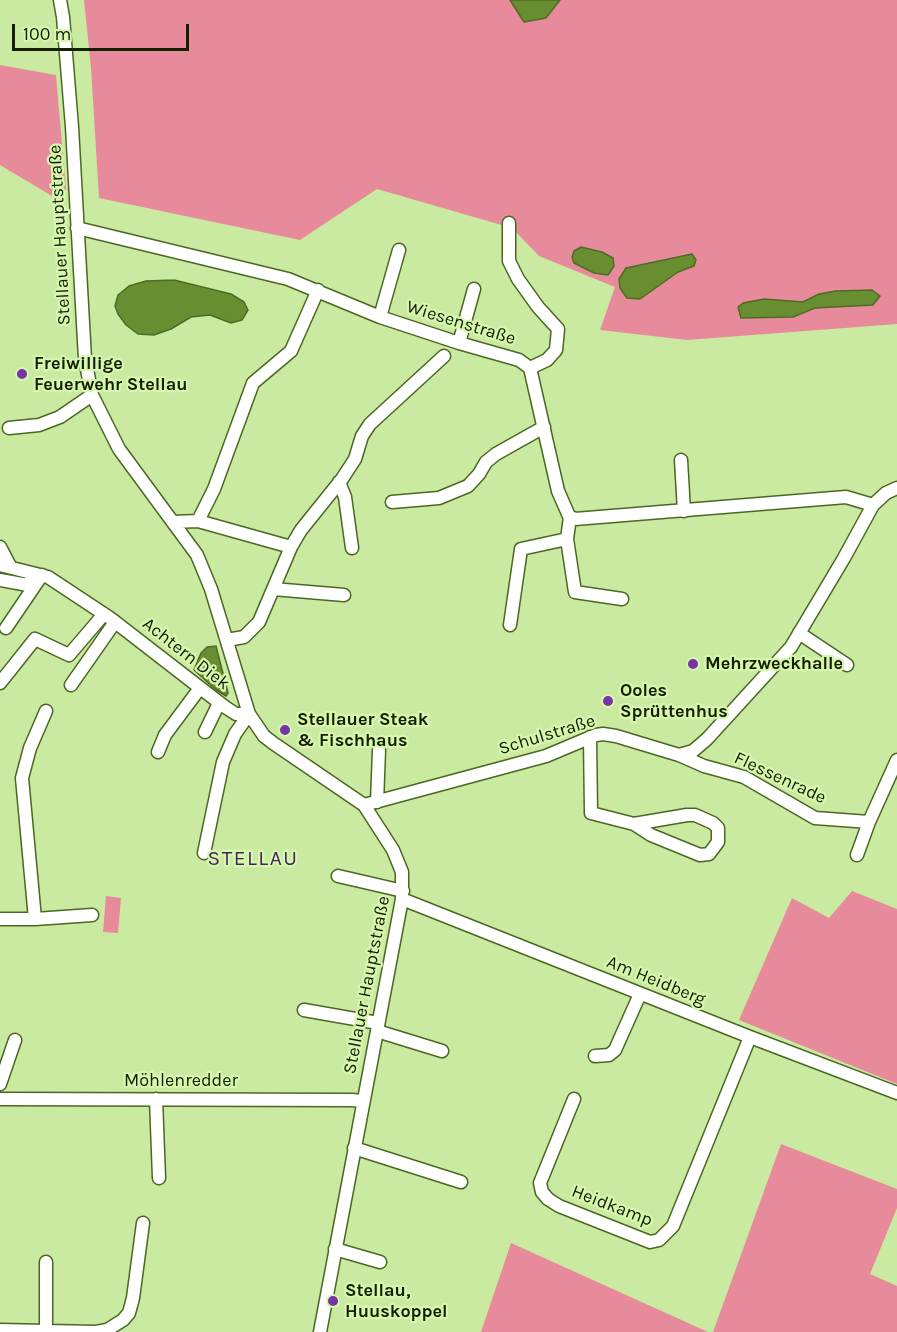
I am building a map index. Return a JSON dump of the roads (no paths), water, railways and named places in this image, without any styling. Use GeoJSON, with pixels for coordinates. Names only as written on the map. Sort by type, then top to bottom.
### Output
{"type":"FeatureCollection","features":[{"type":"Feature","properties":{"kind":"street","name":"Stellauer Hauptstraße"},"geometry":{"type":"LineString","coordinates":[[60,0],[72,127],[85,359],[92,395],[119,449],[197,555],[212,589],[249,714],[264,736],[273,743],[370,803],[402,872],[402,895],[320,1332]]}},
{"type":"Feature","properties":{"kind":"street"},"geometry":{"type":"LineString","coordinates":[[509,223],[509,261],[529,296],[562,325],[556,350],[547,360],[530,368]]}},
{"type":"Feature","properties":{"kind":"street","name":"Wiesenstraße"},"geometry":{"type":"LineString","coordinates":[[77,228],[288,279],[380,317],[519,360],[530,368],[558,491],[570,517]]}},
{"type":"Feature","properties":{"kind":"street"},"geometry":{"type":"LineString","coordinates":[[380,317],[399,250]]}},
{"type":"Feature","properties":{"kind":"street"},"geometry":{"type":"LineString","coordinates":[[459,343],[474,289]]}},
{"type":"Feature","properties":{"kind":"street"},"geometry":{"type":"LineString","coordinates":[[198,521],[213,489],[253,382],[291,351],[318,290]]}},
{"type":"Feature","properties":{"kind":"street"},"geometry":{"type":"LineString","coordinates":[[228,640],[244,637],[259,622],[291,547],[355,459],[362,436],[370,424],[444,356]]}},
{"type":"Feature","properties":{"kind":"street"},"geometry":{"type":"LineString","coordinates":[[9,428],[39,425],[60,417],[92,395]]}},
{"type":"Feature","properties":{"kind":"street"},"geometry":{"type":"LineString","coordinates":[[392,502],[439,498],[468,486],[486,462],[496,454],[544,427]]}},
{"type":"Feature","properties":{"kind":"street"},"geometry":{"type":"LineString","coordinates":[[681,460],[684,511]]}},
{"type":"Feature","properties":{"kind":"street"},"geometry":{"type":"LineString","coordinates":[[339,482],[345,496],[352,548]]}},
{"type":"Feature","properties":{"kind":"street"},"geometry":{"type":"LineString","coordinates":[[679,755],[693,751],[707,739],[790,647],[873,505],[886,493],[897,488]]}},
{"type":"Feature","properties":{"kind":"street"},"geometry":{"type":"LineString","coordinates":[[622,599],[575,592],[567,539],[570,517],[575,519],[846,497],[873,505]]}},
{"type":"Feature","properties":{"kind":"street"},"geometry":{"type":"LineString","coordinates":[[173,522],[198,521],[291,547]]}},
{"type":"Feature","properties":{"kind":"street"},"geometry":{"type":"LineString","coordinates":[[510,625],[521,549],[567,539]]}},
{"type":"Feature","properties":{"kind":"street","name":"Achtern Diek"},"geometry":{"type":"LineString","coordinates":[[0,547],[5,565],[48,577],[109,618],[219,703],[236,714],[249,714]]}},
{"type":"Feature","properties":{"kind":"street"},"geometry":{"type":"LineString","coordinates":[[0,580],[28,585],[39,574]]}},
{"type":"Feature","properties":{"kind":"street"},"geometry":{"type":"LineString","coordinates":[[6,628],[39,574]]}},
{"type":"Feature","properties":{"kind":"street"},"geometry":{"type":"LineString","coordinates":[[273,589],[344,595]]}},
{"type":"Feature","properties":{"kind":"street"},"geometry":{"type":"LineString","coordinates":[[0,683],[35,639],[69,656],[109,618]]}},
{"type":"Feature","properties":{"kind":"street"},"geometry":{"type":"LineString","coordinates":[[71,685],[109,618]]}},
{"type":"Feature","properties":{"kind":"street"},"geometry":{"type":"LineString","coordinates":[[799,633],[848,665]]}},
{"type":"Feature","properties":{"kind":"street"},"geometry":{"type":"LineString","coordinates":[[158,752],[165,735],[201,688]]}},
{"type":"Feature","properties":{"kind":"street"},"geometry":{"type":"LineString","coordinates":[[205,732],[219,703]]}},
{"type":"Feature","properties":{"kind":"street"},"geometry":{"type":"LineString","coordinates":[[34,919],[22,778],[30,748],[46,711]]}},
{"type":"Feature","properties":{"kind":"street"},"geometry":{"type":"LineString","coordinates":[[204,853],[223,762],[235,734],[249,714]]}},
{"type":"Feature","properties":{"kind":"street","name":"Schulstraße"},"geometry":{"type":"LineString","coordinates":[[370,803],[546,756],[590,737],[603,734],[679,755]]}},
{"type":"Feature","properties":{"kind":"street"},"geometry":{"type":"LineString","coordinates":[[590,737],[591,813],[634,824],[651,835],[700,855],[709,854],[718,842],[718,828],[713,823],[695,815],[634,824]]}},
{"type":"Feature","properties":{"kind":"street"},"geometry":{"type":"LineString","coordinates":[[370,803],[379,750]]}},
{"type":"Feature","properties":{"kind":"street","name":"Flessenrade"},"geometry":{"type":"LineString","coordinates":[[679,755],[704,766],[744,777],[815,818],[868,822]]}},
{"type":"Feature","properties":{"kind":"street"},"geometry":{"type":"LineString","coordinates":[[857,855],[868,822],[897,760]]}},
{"type":"Feature","properties":{"kind":"street","name":"Am Heidberg"},"geometry":{"type":"LineString","coordinates":[[338,876],[402,895],[640,994],[897,1093]]}},
{"type":"Feature","properties":{"kind":"street"},"geometry":{"type":"LineString","coordinates":[[0,919],[92,915]]}},
{"type":"Feature","properties":{"kind":"street"},"geometry":{"type":"LineString","coordinates":[[595,1056],[609,1054],[615,1050],[640,994]]}},
{"type":"Feature","properties":{"kind":"street"},"geometry":{"type":"LineString","coordinates":[[304,1010],[378,1027],[442,1051]]}},
{"type":"Feature","properties":{"kind":"street","name":"Heidkamp"},"geometry":{"type":"LineString","coordinates":[[574,1099],[540,1183],[542,1192],[548,1200],[559,1206],[650,1242],[659,1240],[673,1226],[750,1037]]}},
{"type":"Feature","properties":{"kind":"street"},"geometry":{"type":"LineString","coordinates":[[0,1084],[15,1040]]}},
{"type":"Feature","properties":{"kind":"street","name":"Möhlenredder"},"geometry":{"type":"LineString","coordinates":[[0,1099],[362,1101]]}},
{"type":"Feature","properties":{"kind":"street"},"geometry":{"type":"LineString","coordinates":[[156,1099],[159,1178]]}},
{"type":"Feature","properties":{"kind":"street"},"geometry":{"type":"LineString","coordinates":[[354,1148],[461,1182]]}},
{"type":"Feature","properties":{"kind":"street"},"geometry":{"type":"LineString","coordinates":[[0,1330],[96,1332],[107,1330],[123,1320],[129,1312],[143,1223]]}},
{"type":"Feature","properties":{"kind":"street"},"geometry":{"type":"LineString","coordinates":[[659,1240],[666,1252]]}},
{"type":"Feature","properties":{"kind":"street"},"geometry":{"type":"LineString","coordinates":[[335,1249],[380,1262]]}},
{"type":"Feature","properties":{"kind":"street"},"geometry":{"type":"LineString","coordinates":[[46,1262],[46,1331]]}},
{"type":"Feature","properties":{"kind":"place","name":"Freiwillige Feuerwehr Stellau"},"geometry":{"type":"Point","coordinates":[22,374]}},
{"type":"Feature","properties":{"kind":"place","name":"Mehrzweckhalle"},"geometry":{"type":"Point","coordinates":[693,664]}},
{"type":"Feature","properties":{"kind":"place","name":"Ooles Sprüttenhus"},"geometry":{"type":"Point","coordinates":[608,701]}},
{"type":"Feature","properties":{"kind":"place","name":"Stellauer Steak & Fischhaus"},"geometry":{"type":"Point","coordinates":[285,730]}},
{"type":"Feature","properties":{"kind":"place","name":"Stellau, Huuskoppel"},"geometry":{"type":"Point","coordinates":[333,1301]}},
{"type":"Feature","properties":{"kind":"district","name":"STELLAU"},"geometry":{"type":"Point","coordinates":[253,859]}}]}
